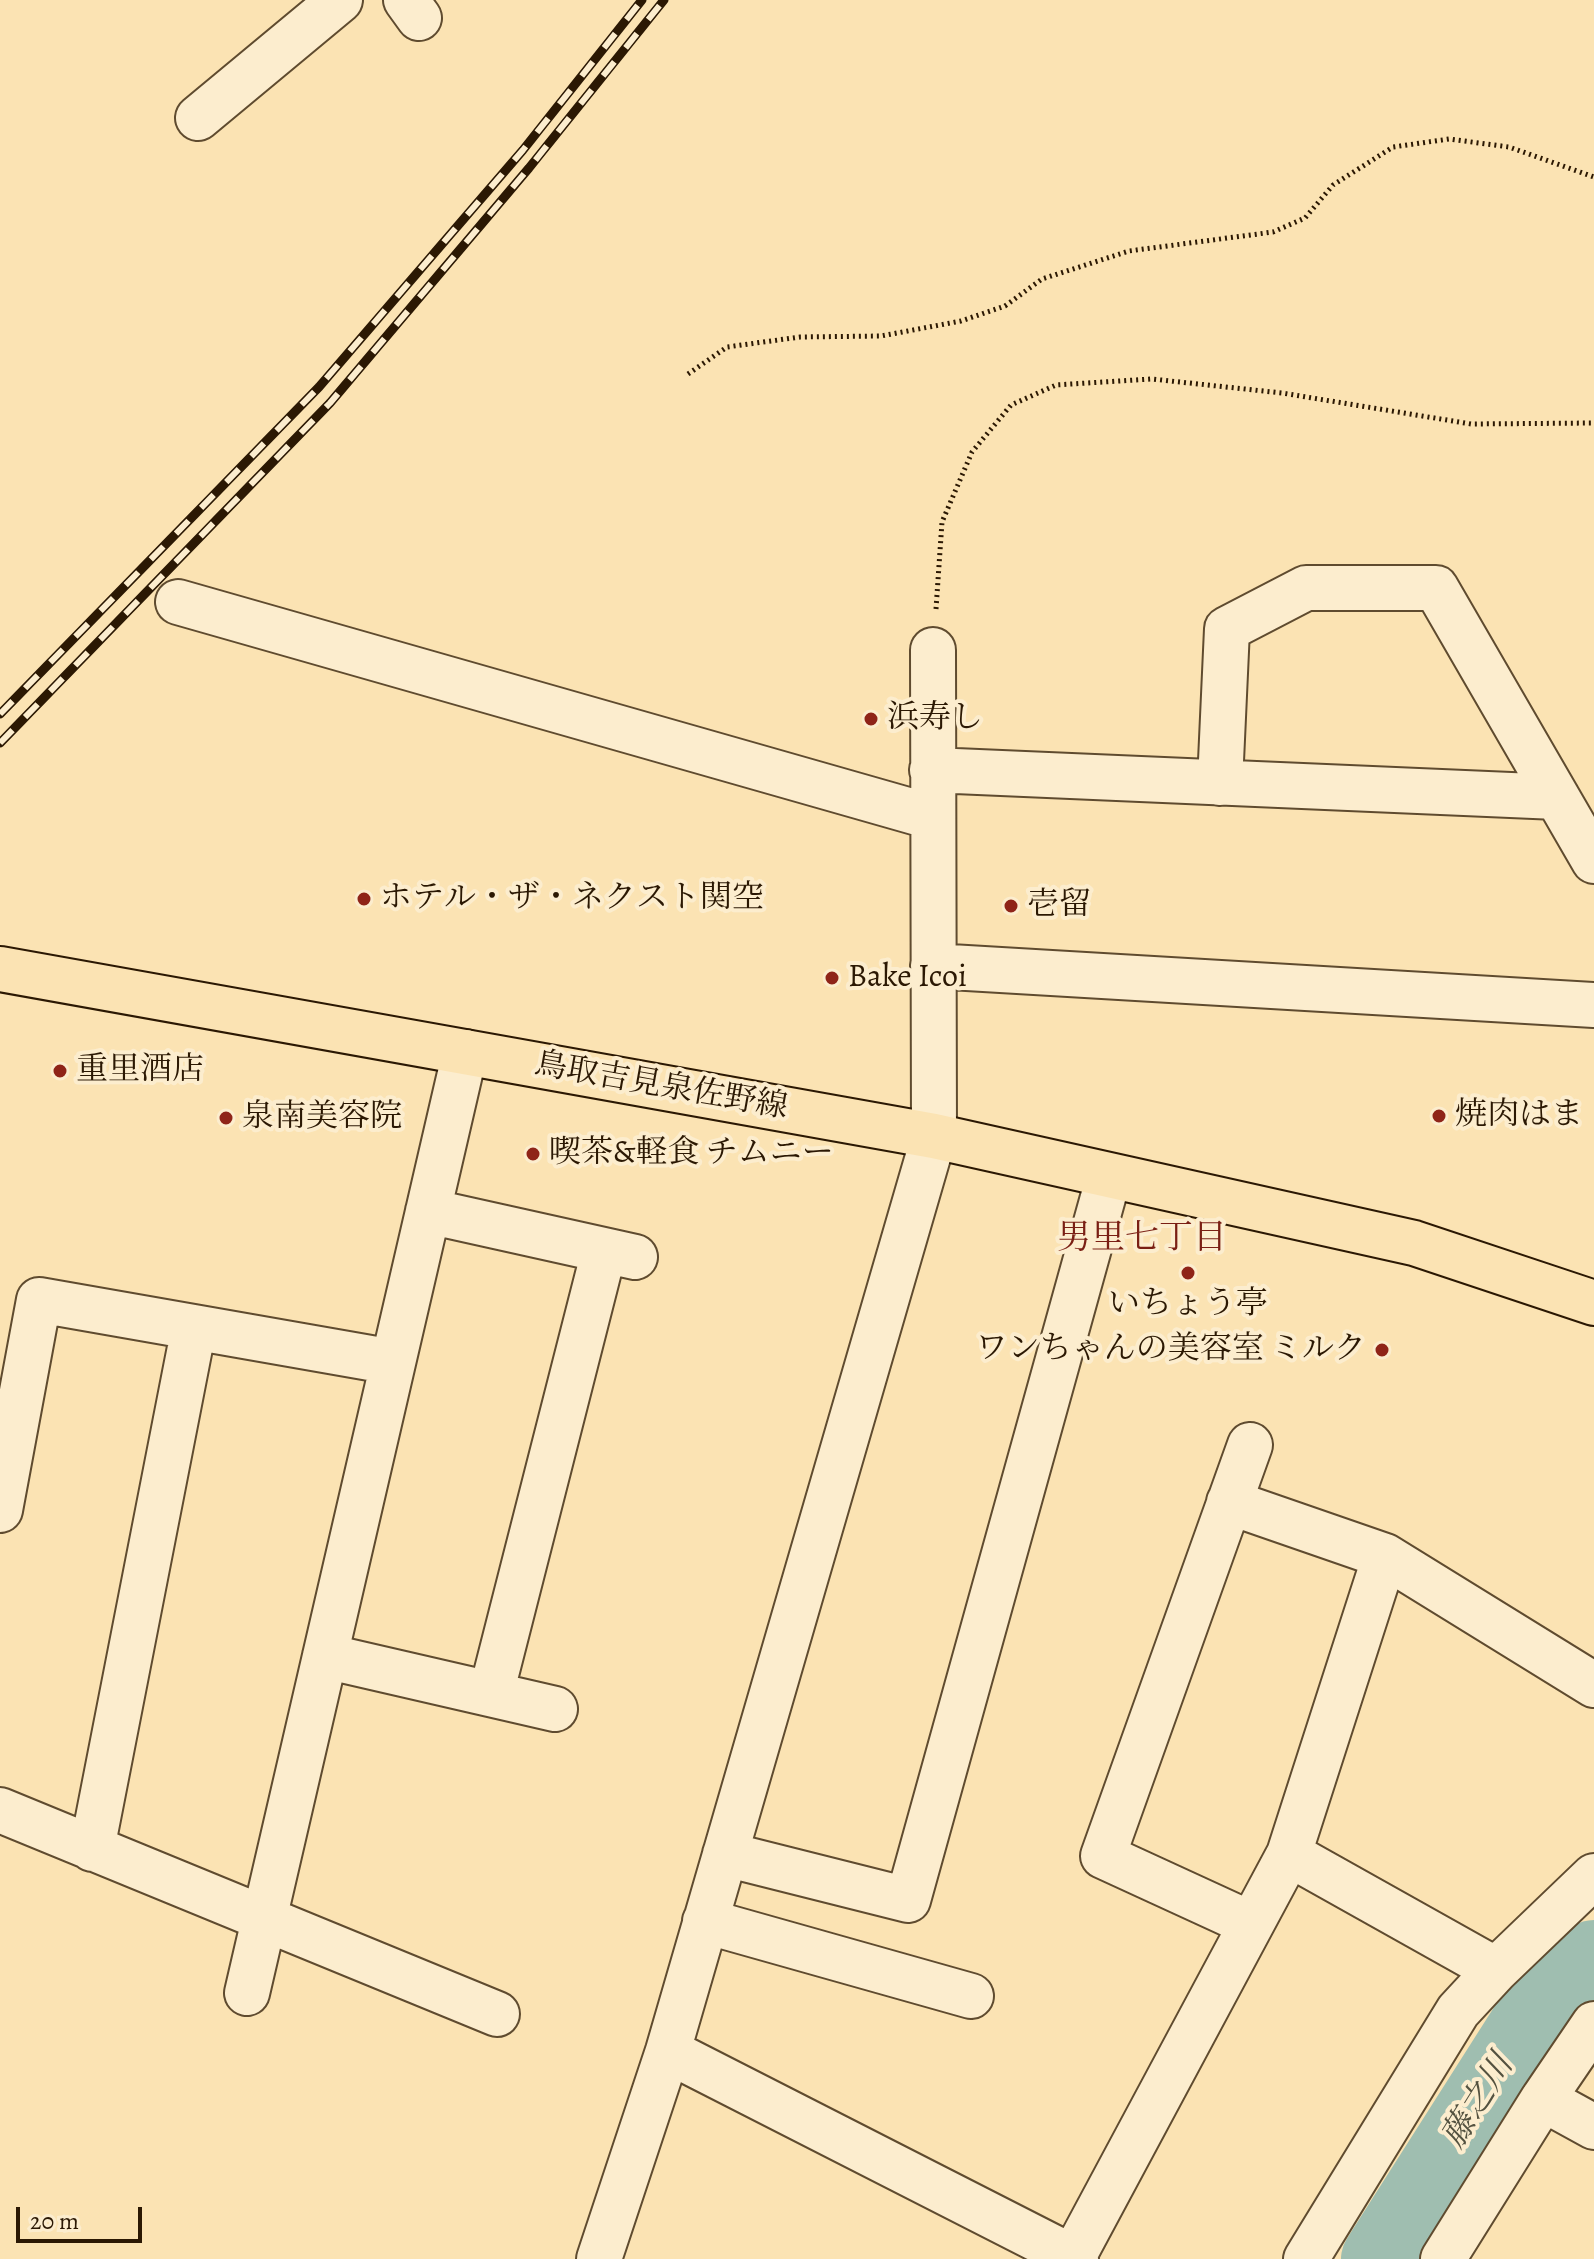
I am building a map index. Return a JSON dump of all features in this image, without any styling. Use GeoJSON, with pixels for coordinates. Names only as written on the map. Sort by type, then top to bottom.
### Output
{"type":"FeatureCollection","features":[{"type":"Feature","properties":{"kind":"main road","name":"鳥取吉見泉佐野線"},"geometry":{"type":"LineString","coordinates":[[0,969],[934,1136],[1414,1243],[1594,1303]]}},
{"type":"Feature","properties":{"kind":"street"},"geometry":{"type":"LineString","coordinates":[[198,118],[340,0]]}},
{"type":"Feature","properties":{"kind":"street"},"geometry":{"type":"LineString","coordinates":[[1220,783],[1227,629],[1306,588],[1436,588],[1594,861]]}},
{"type":"Feature","properties":{"kind":"street"},"geometry":{"type":"LineString","coordinates":[[178,602],[932,817]]}},
{"type":"Feature","properties":{"kind":"street"},"geometry":{"type":"LineString","coordinates":[[599,2259],[668,2051],[934,1136],[933,650]]}},
{"type":"Feature","properties":{"kind":"street"},"geometry":{"type":"LineString","coordinates":[[932,770],[1557,797]]}},
{"type":"Feature","properties":{"kind":"street"},"geometry":{"type":"LineString","coordinates":[[933,966],[1594,1005]]}},
{"type":"Feature","properties":{"kind":"street"},"geometry":{"type":"LineString","coordinates":[[247,1993],[465,1052]]}},
{"type":"Feature","properties":{"kind":"street"},"geometry":{"type":"LineString","coordinates":[[725,1854],[908,1900],[1109,1176]]}},
{"type":"Feature","properties":{"kind":"street"},"geometry":{"type":"LineString","coordinates":[[428,1211],[620,1254],[491,1694]]}},
{"type":"Feature","properties":{"kind":"street"},"geometry":{"type":"LineString","coordinates":[[0,1510],[39,1300],[393,1362]]}},
{"type":"Feature","properties":{"kind":"street"},"geometry":{"type":"LineString","coordinates":[[92,1849],[194,1327]]}},
{"type":"Feature","properties":{"kind":"street"},"geometry":{"type":"LineString","coordinates":[[1250,1445],[1103,1856],[1251,1924]]}},
{"type":"Feature","properties":{"kind":"street"},"geometry":{"type":"LineString","coordinates":[[1229,1502],[1385,1556],[1594,1685]]}},
{"type":"Feature","properties":{"kind":"street"},"geometry":{"type":"LineString","coordinates":[[668,2051],[1074,2258],[1289,1854],[1385,1556]]}},
{"type":"Feature","properties":{"kind":"street"},"geometry":{"type":"LineString","coordinates":[[325,1656],[555,1709]]}},
{"type":"Feature","properties":{"kind":"street"},"geometry":{"type":"LineString","coordinates":[[0,1810],[497,2014]]}},
{"type":"Feature","properties":{"kind":"street"},"geometry":{"type":"LineString","coordinates":[[1289,1854],[1496,1970]]}},
{"type":"Feature","properties":{"kind":"street"},"geometry":{"type":"LineString","coordinates":[[1306,2259],[1458,2011],[1594,1876]]}},
{"type":"Feature","properties":{"kind":"street"},"geometry":{"type":"LineString","coordinates":[[705,1921],[971,1996]]}},
{"type":"Feature","properties":{"kind":"street"},"geometry":{"type":"LineString","coordinates":[[1458,2254],[1543,2099],[1594,2024]]}},
{"type":"Feature","properties":{"kind":"street"},"geometry":{"type":"LineString","coordinates":[[1543,2099],[1594,2127]]}},
{"type":"Feature","properties":{"kind":"path"},"geometry":{"type":"LineString","coordinates":[[688,374],[727,347],[800,337],[881,336],[961,321],[1005,306],[1042,279],[1129,251],[1273,232],[1305,218],[1333,185],[1393,147],[1449,139],[1509,147],[1594,177]]}},
{"type":"Feature","properties":{"kind":"path"},"geometry":{"type":"LineString","coordinates":[[933,650],[942,522],[972,452],[1011,405],[1056,385],[1152,379],[1282,393],[1471,424],[1594,423]]}},
{"type":"Feature","properties":{"kind":"waterway","name":"藤之川"},"geometry":{"type":"LineString","coordinates":[[1379,2259],[1545,1998],[1594,1958]]}},
{"type":"Feature","properties":{"kind":"railway"},"geometry":{"type":"LineString","coordinates":[[0,714],[319,387],[523,150],[642,0]]}},
{"type":"Feature","properties":{"kind":"railway"},"geometry":{"type":"LineString","coordinates":[[0,743],[330,403],[529,168],[664,0]]}},
{"type":"Feature","properties":{"kind":"place","name":"浜寿し"},"geometry":{"type":"Point","coordinates":[871,719]}},
{"type":"Feature","properties":{"kind":"place","name":"ホテル・ザ・ネクスト関空"},"geometry":{"type":"Point","coordinates":[364,899]}},
{"type":"Feature","properties":{"kind":"place","name":"壱留"},"geometry":{"type":"Point","coordinates":[1011,906]}},
{"type":"Feature","properties":{"kind":"place","name":"Bake Icoi"},"geometry":{"type":"Point","coordinates":[832,978]}},
{"type":"Feature","properties":{"kind":"place","name":"重里酒店"},"geometry":{"type":"Point","coordinates":[60,1071]}},
{"type":"Feature","properties":{"kind":"place","name":"焼肉はま"},"geometry":{"type":"Point","coordinates":[1439,1116]}},
{"type":"Feature","properties":{"kind":"place","name":"泉南美容院"},"geometry":{"type":"Point","coordinates":[226,1118]}},
{"type":"Feature","properties":{"kind":"place","name":"喫茶&軽食 チムニー"},"geometry":{"type":"Point","coordinates":[533,1154]}},
{"type":"Feature","properties":{"kind":"place","name":"いちょう亭"},"geometry":{"type":"Point","coordinates":[1188,1273]}},
{"type":"Feature","properties":{"kind":"place","name":"ワンちゃんの美容室 ミルク"},"geometry":{"type":"Point","coordinates":[1382,1350]}},
{"type":"Feature","properties":{"kind":"district","name":"男里七丁目"},"geometry":{"type":"Point","coordinates":[1142,1240]}}]}
